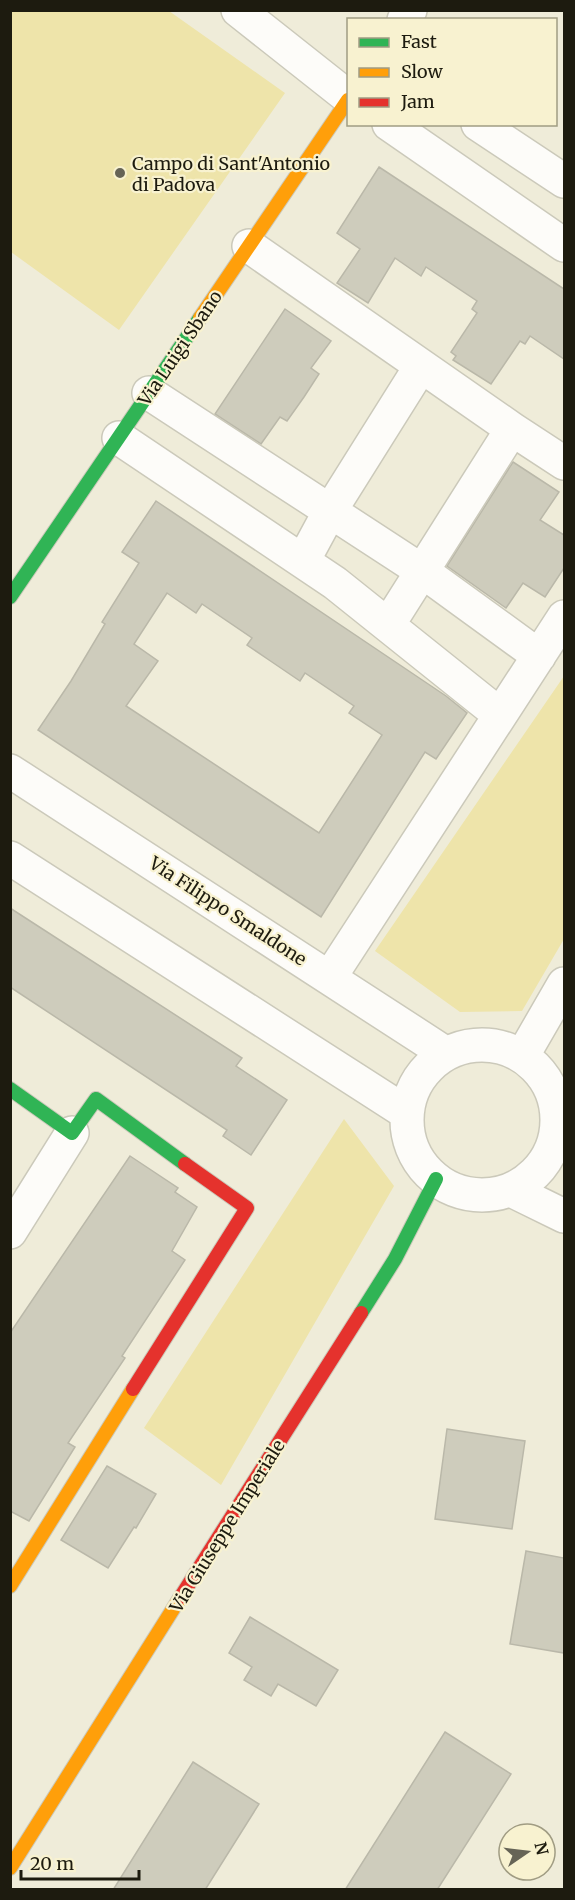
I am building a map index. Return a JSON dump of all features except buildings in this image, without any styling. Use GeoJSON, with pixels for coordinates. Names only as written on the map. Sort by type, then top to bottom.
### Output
{"type":"FeatureCollection","features":[{"type":"Feature","properties":{"kind":"street"},"geometry":{"type":"LineString","coordinates":[[238,10],[347,97]]}},
{"type":"Feature","properties":{"kind":"street","name":"Via Luigi Sbano"},"geometry":{"type":"LineString","coordinates":[[10,597],[347,99]]}},
{"type":"Feature","properties":{"kind":"street"},"geometry":{"type":"LineString","coordinates":[[392,126],[564,245]]}},
{"type":"Feature","properties":{"kind":"street"},"geometry":{"type":"LineString","coordinates":[[481,126],[564,181]]}},
{"type":"Feature","properties":{"kind":"street"},"geometry":{"type":"LineString","coordinates":[[249,246],[564,463]]}},
{"type":"Feature","properties":{"kind":"street"},"geometry":{"type":"LineString","coordinates":[[303,561],[330,511],[421,366]]}},
{"type":"Feature","properties":{"kind":"street"},"geometry":{"type":"LineString","coordinates":[[149,393],[422,571],[539,656]]}},
{"type":"Feature","properties":{"kind":"street"},"geometry":{"type":"LineString","coordinates":[[388,625],[512,429]]}},
{"type":"Feature","properties":{"kind":"street"},"geometry":{"type":"LineString","coordinates":[[119,438],[303,561],[388,625],[500,715]]}},
{"type":"Feature","properties":{"kind":"street"},"geometry":{"type":"LineString","coordinates":[[330,977],[564,617]]}},
{"type":"Feature","properties":{"kind":"street","name":"Via Filippo Smaldone"},"geometry":{"type":"LineString","coordinates":[[10,771],[445,1053]]}},
{"type":"Feature","properties":{"kind":"street"},"geometry":{"type":"LineString","coordinates":[[10,858],[407,1113]]}},
{"type":"Feature","properties":{"kind":"street"},"geometry":{"type":"LineString","coordinates":[[523,1055],[564,984]]}},
{"type":"Feature","properties":{"kind":"street"},"geometry":{"type":"LineString","coordinates":[[467,1045],[503,1046],[523,1055],[544,1074],[560,1106],[557,1129],[549,1156],[528,1180],[511,1190],[484,1196],[464,1193],[436,1179],[419,1161],[408,1136],[407,1113],[413,1089],[424,1071],[445,1053],[467,1045]]}},
{"type":"Feature","properties":{"kind":"street"},"geometry":{"type":"LineString","coordinates":[[10,1089],[72,1133]]}},
{"type":"Feature","properties":{"kind":"street"},"geometry":{"type":"LineString","coordinates":[[10,1232],[96,1099],[247,1208],[10,1586]]}},
{"type":"Feature","properties":{"kind":"street","name":"Via Giuseppe Imperiale"},"geometry":{"type":"LineString","coordinates":[[10,1868],[395,1259],[436,1179]]}},
{"type":"Feature","properties":{"kind":"street"},"geometry":{"type":"LineString","coordinates":[[511,1190],[564,1216]]}},
{"type":"Feature","properties":{"kind":"shaded area","name":"Campo di Sant'Antonio di Padova"},"geometry":{"type":"Polygon","coordinates":[[[11,10],[169,11],[285,93],[119,330],[11,252],[11,10]]]}},
{"type":"Feature","properties":{"kind":"shaded area"},"geometry":{"type":"Polygon","coordinates":[[[564,676],[564,939],[522,1011],[460,1012],[375,951],[564,676]]]}},
{"type":"Feature","properties":{"kind":"shaded area"},"geometry":{"type":"Polygon","coordinates":[[[344,1119],[394,1186],[221,1485],[144,1428],[344,1119]]]}},
{"type":"Feature","properties":{"kind":"traffic: fast"},"geometry":{"type":"LineString","coordinates":[[10,597],[200,318]]}},
{"type":"Feature","properties":{"kind":"traffic: fast"},"geometry":{"type":"LineString","coordinates":[[10,1089],[72,1133],[96,1099],[185,1164]]}},
{"type":"Feature","properties":{"kind":"traffic: fast"},"geometry":{"type":"LineString","coordinates":[[361,1313],[395,1259],[436,1179]]}},
{"type":"Feature","properties":{"kind":"traffic: slow"},"geometry":{"type":"LineString","coordinates":[[200,318],[347,101]]}},
{"type":"Feature","properties":{"kind":"traffic: slow"},"geometry":{"type":"LineString","coordinates":[[10,1586],[133,1389]]}},
{"type":"Feature","properties":{"kind":"traffic: slow"},"geometry":{"type":"LineString","coordinates":[[10,1868],[180,1598]]}},
{"type":"Feature","properties":{"kind":"traffic: jam"},"geometry":{"type":"LineString","coordinates":[[133,1389],[247,1208],[185,1164]]}},
{"type":"Feature","properties":{"kind":"traffic: jam"},"geometry":{"type":"LineString","coordinates":[[180,1598],[361,1313]]}},
{"type":"Feature","properties":{"kind":"place","name":"Campo di Sant'Antonio di Padova"},"geometry":{"type":"Point","coordinates":[120,173]}}]}
